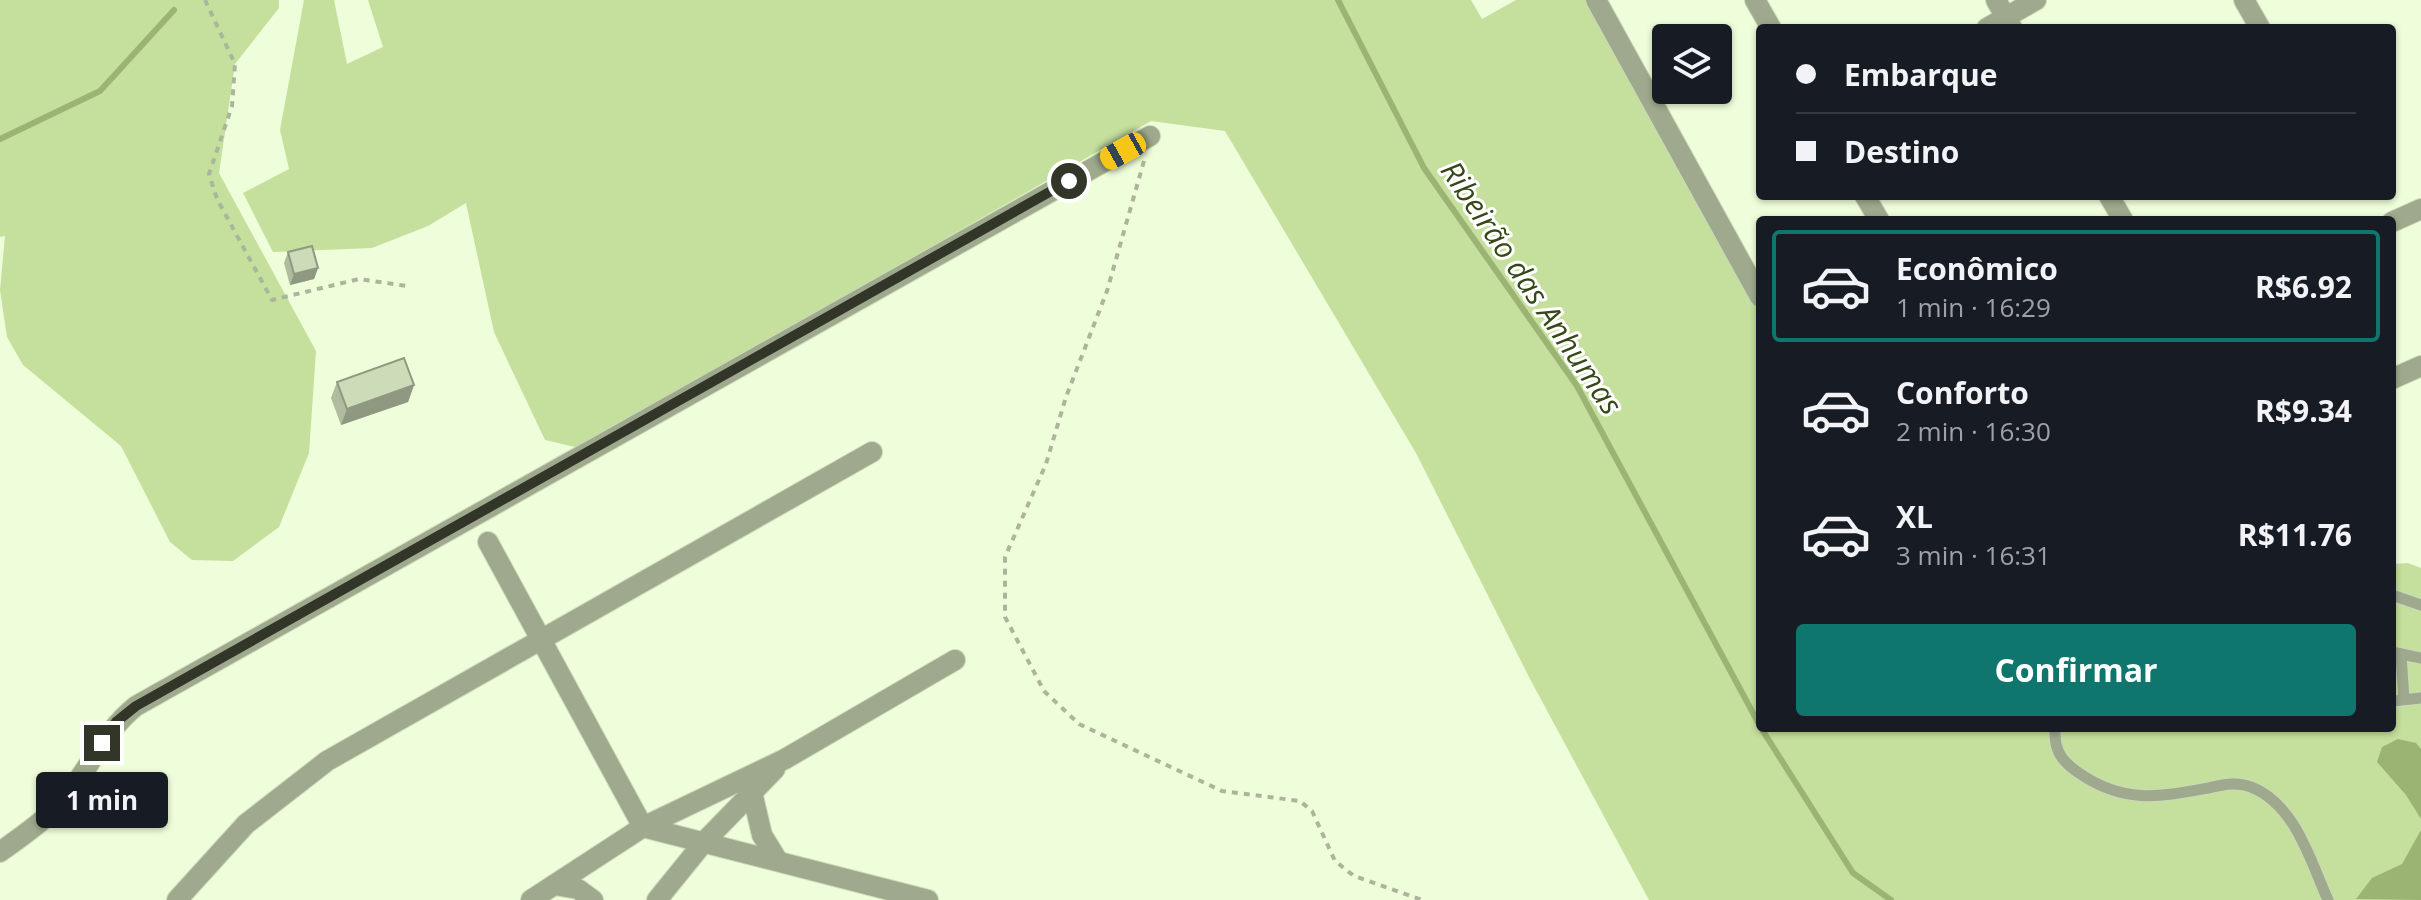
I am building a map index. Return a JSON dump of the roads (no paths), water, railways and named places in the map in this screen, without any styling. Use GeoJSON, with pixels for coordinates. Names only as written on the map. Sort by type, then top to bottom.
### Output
{"type":"FeatureCollection","features":[{"type":"Feature","properties":{"kind":"street"},"geometry":{"type":"LineString","coordinates":[[1596,0],[1756,290]]}},
{"type":"Feature","properties":{"kind":"street"},"geometry":{"type":"LineString","coordinates":[[1755,0],[1769,24]]}},
{"type":"Feature","properties":{"kind":"street"},"geometry":{"type":"LineString","coordinates":[[2005,15],[2036,0]]}},
{"type":"Feature","properties":{"kind":"street"},"geometry":{"type":"LineString","coordinates":[[2244,0],[2258,24]]}},
{"type":"Feature","properties":{"kind":"street"},"geometry":{"type":"LineString","coordinates":[[0,852],[50,814],[71,791],[116,722],[136,706],[1150,136]]}},
{"type":"Feature","properties":{"kind":"street"},"geometry":{"type":"LineString","coordinates":[[2396,220],[2421,209]]}},
{"type":"Feature","properties":{"kind":"street"},"geometry":{"type":"LineString","coordinates":[[2396,377],[2421,366]]}},
{"type":"Feature","properties":{"kind":"street"},"geometry":{"type":"LineString","coordinates":[[177,900],[246,824],[327,761],[542,642],[872,452]]}},
{"type":"Feature","properties":{"kind":"street"},"geometry":{"type":"LineString","coordinates":[[488,542],[643,827],[928,900]]}},
{"type":"Feature","properties":{"kind":"street"},"geometry":{"type":"LineString","coordinates":[[531,900],[643,827],[785,759],[955,660]]}},
{"type":"Feature","properties":{"kind":"street"},"geometry":{"type":"LineString","coordinates":[[657,900],[704,842],[785,759]]}},
{"type":"Feature","properties":{"kind":"street"},"geometry":{"type":"LineString","coordinates":[[752,792],[762,835],[778,861]]}},
{"type":"Feature","properties":{"kind":"street"},"geometry":{"type":"LineString","coordinates":[[554,885],[578,889],[593,900]]}},
{"type":"Feature","properties":{"kind":"lane"},"geometry":{"type":"LineString","coordinates":[[2396,596],[2421,605]]}},
{"type":"Feature","properties":{"kind":"lane"},"geometry":{"type":"LineString","coordinates":[[2421,658],[2397,654],[2398,700],[2421,698]]}},
{"type":"Feature","properties":{"kind":"lane"},"geometry":{"type":"LineString","coordinates":[[2055,732],[2054,743],[2063,762],[2109,789],[2136,797],[2162,798],[2229,784],[2249,786],[2269,797],[2284,809],[2328,900]]}},
{"type":"Feature","properties":{"kind":"waterway","name":"Ribeirão das Anhumas"},"geometry":{"type":"LineString","coordinates":[[1338,0],[1424,168],[1577,386],[1756,719]]}},
{"type":"Feature","properties":{"kind":"waterway"},"geometry":{"type":"LineString","coordinates":[[0,139],[100,91],[174,10]]}},
{"type":"Feature","properties":{"kind":"waterway","name":"Ribeirão das Anhumas"},"geometry":{"type":"LineString","coordinates":[[1764,732],[1853,873],[1891,900]]}}]}
